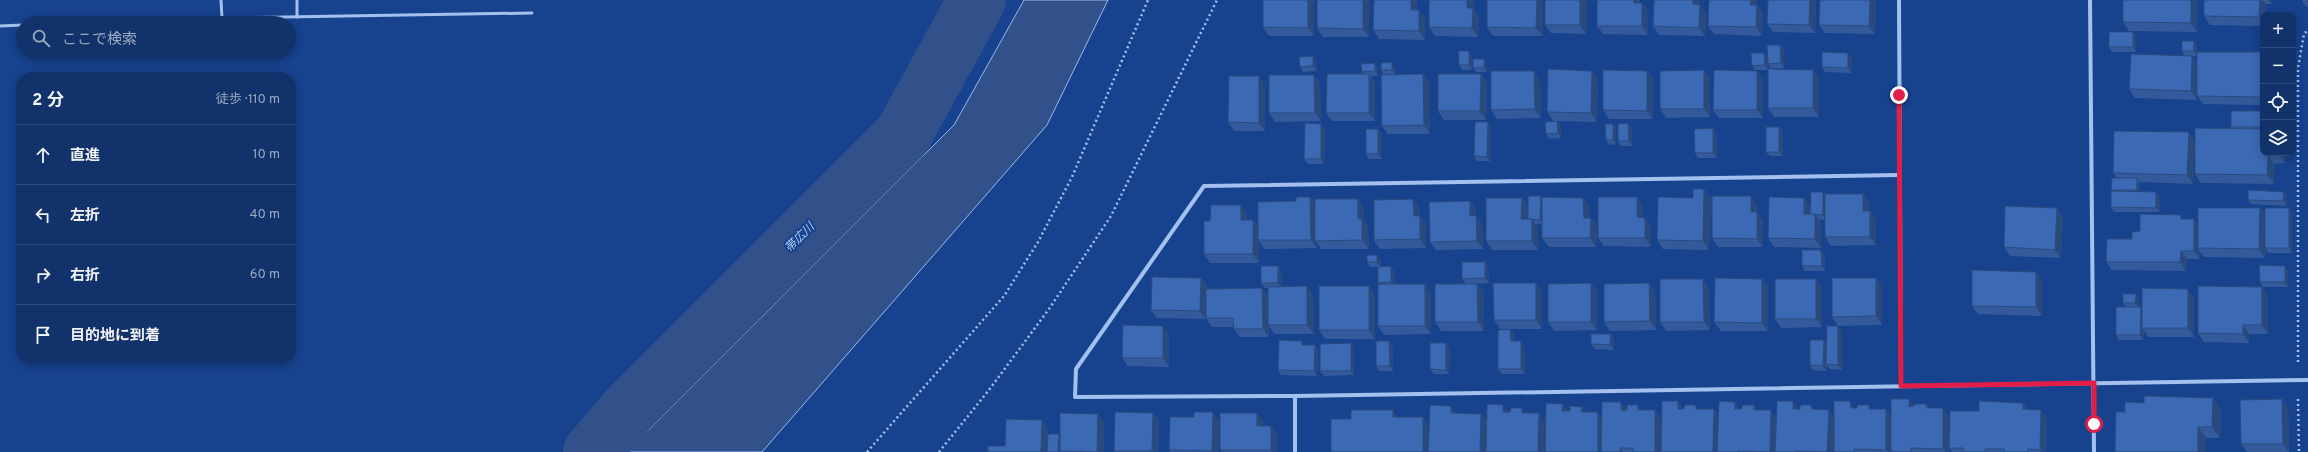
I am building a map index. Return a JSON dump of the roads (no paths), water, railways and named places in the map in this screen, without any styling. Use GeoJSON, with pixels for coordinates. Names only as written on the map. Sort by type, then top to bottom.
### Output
{"type":"FeatureCollection","features":[{"type":"Feature","properties":{"kind":"street"},"geometry":{"type":"LineString","coordinates":[[1898,0],[1901,386]]}},
{"type":"Feature","properties":{"kind":"street"},"geometry":{"type":"LineString","coordinates":[[2090,0],[2094,452]]}},
{"type":"Feature","properties":{"kind":"street"},"geometry":{"type":"LineString","coordinates":[[1899,175],[1204,186],[1076,369],[1075,397],[1295,396],[2308,380]]}},
{"type":"Feature","properties":{"kind":"street"},"geometry":{"type":"LineString","coordinates":[[1295,396],[1295,452]]}},
{"type":"Feature","properties":{"kind":"lane"},"geometry":{"type":"LineString","coordinates":[[221,0],[222,16]]}},
{"type":"Feature","properties":{"kind":"lane"},"geometry":{"type":"LineString","coordinates":[[297,0],[297,17],[532,13]]}},
{"type":"Feature","properties":{"kind":"lane"},"geometry":{"type":"LineString","coordinates":[[0,26],[16,25]]}},
{"type":"Feature","properties":{"kind":"water"},"geometry":{"type":"Polygon","coordinates":[[[1024,0],[1108,0],[1047,125],[762,452],[627,452],[954,125],[1024,0]]]}},
{"type":"Feature","properties":{"kind":"waterway","name":"帯広川"},"geometry":{"type":"LineString","coordinates":[[592,452],[628,410],[903,135],[977,0]]}}]}
